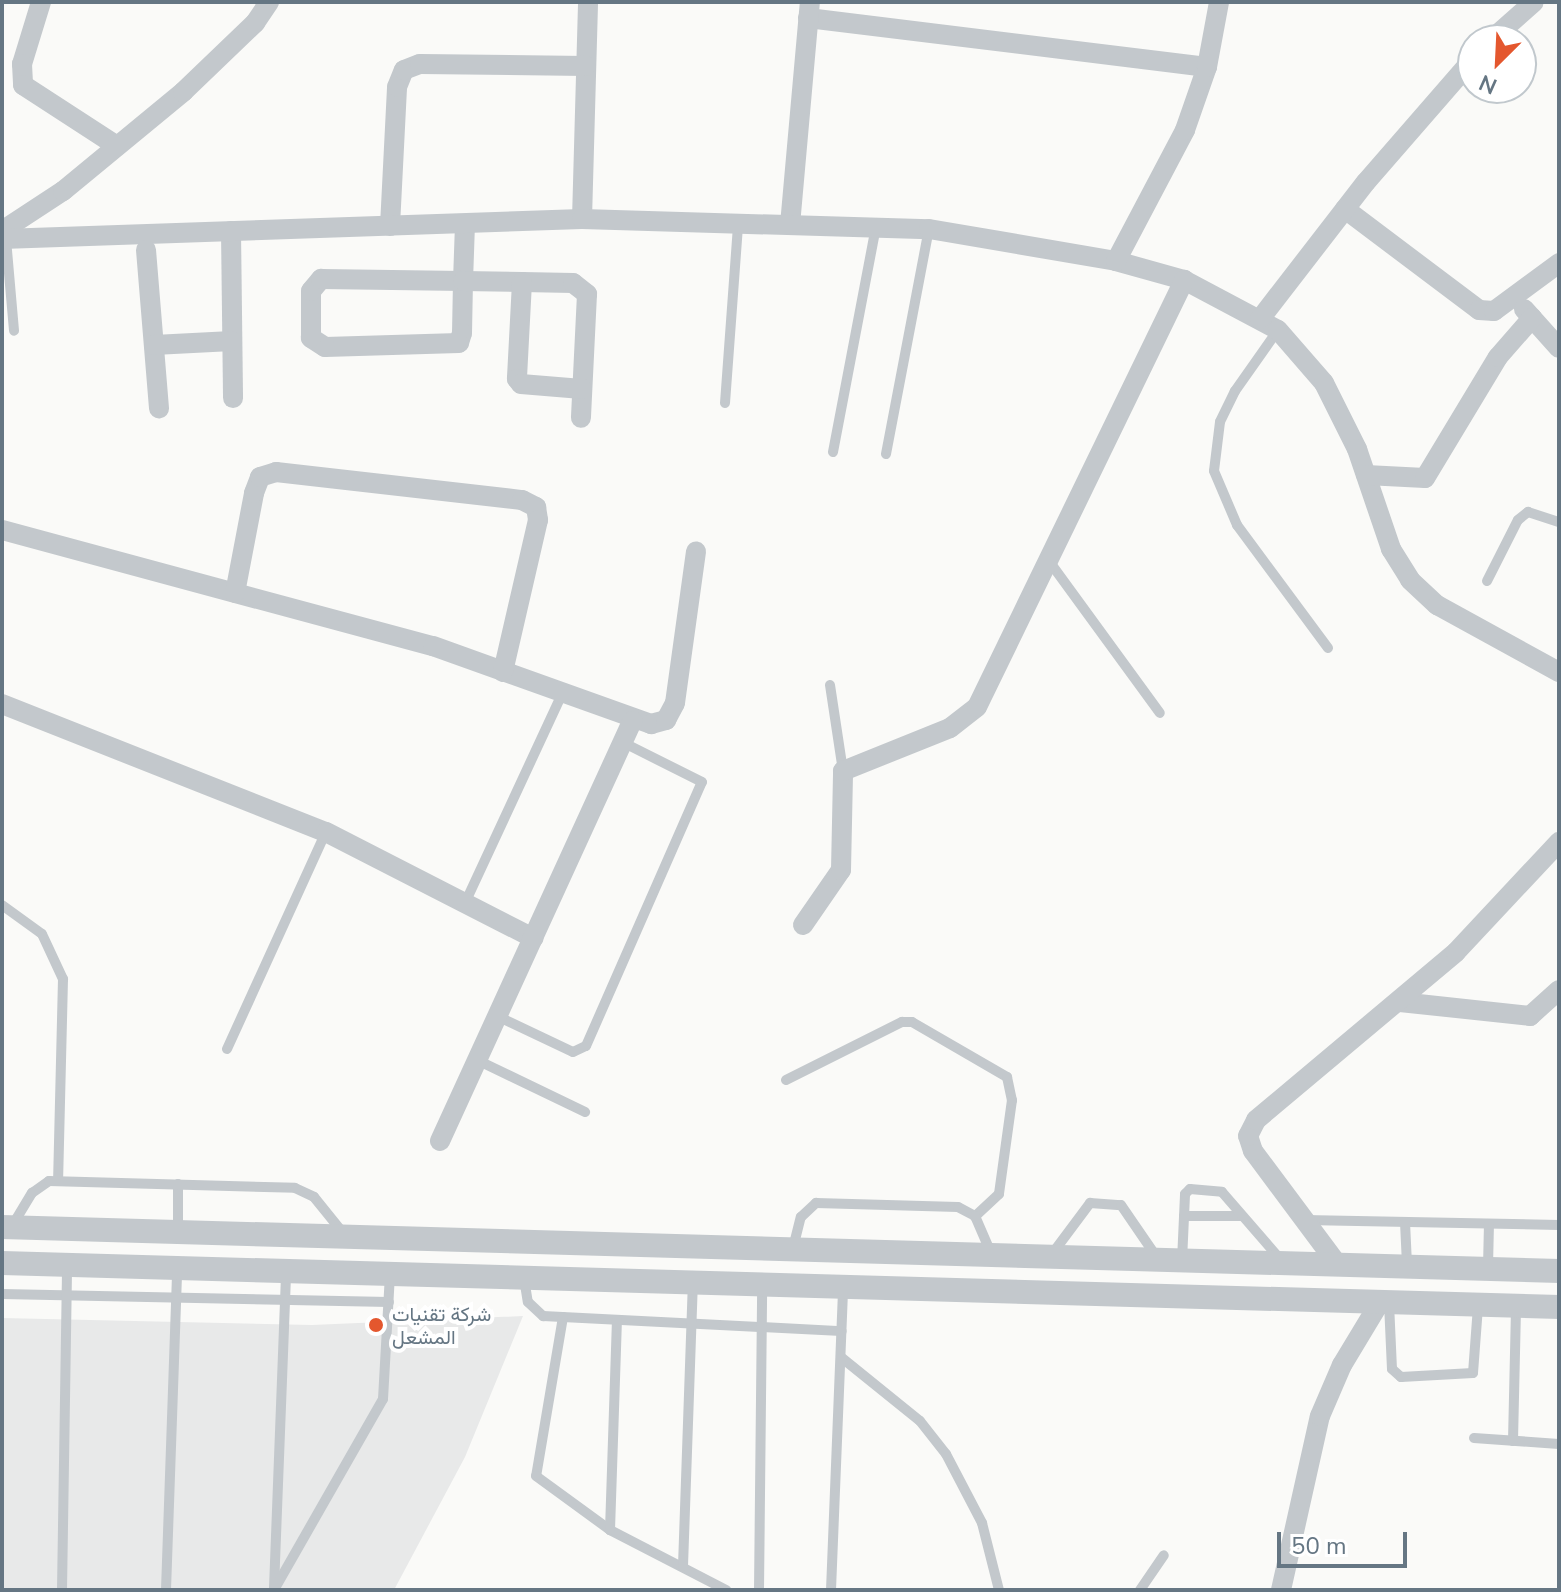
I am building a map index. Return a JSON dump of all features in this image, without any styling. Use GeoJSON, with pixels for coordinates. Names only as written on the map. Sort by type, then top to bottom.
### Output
{"type":"FeatureCollection","features":[{"type":"Feature","properties":{"kind":"street"},"geometry":{"type":"LineString","coordinates":[[41,2],[22,64],[23,85],[117,146]]}},
{"type":"Feature","properties":{"kind":"street"},"geometry":{"type":"LineString","coordinates":[[3,237],[117,146],[214,62],[269,2]]}},
{"type":"Feature","properties":{"kind":"street"},"geometry":{"type":"LineString","coordinates":[[582,219],[588,2]]}},
{"type":"Feature","properties":{"kind":"street"},"geometry":{"type":"LineString","coordinates":[[1116,261],[1185,130],[1207,67],[1219,2]]}},
{"type":"Feature","properties":{"kind":"street"},"geometry":{"type":"LineString","coordinates":[[1509,24],[1534,2]]}},
{"type":"Feature","properties":{"kind":"street"},"geometry":{"type":"LineString","coordinates":[[790,225],[809,10],[1207,67]]}},
{"type":"Feature","properties":{"kind":"street"},"geometry":{"type":"LineString","coordinates":[[390,226],[397,87],[404,70],[420,64],[586,66]]}},
{"type":"Feature","properties":{"kind":"street"},"geometry":{"type":"LineString","coordinates":[[1260,319],[1345,209],[1457,78]]}},
{"type":"Feature","properties":{"kind":"street"},"geometry":{"type":"LineString","coordinates":[[1345,209],[1479,310],[1494,311],[1559,263]]}},
{"type":"Feature","properties":{"kind":"street"},"geometry":{"type":"LineString","coordinates":[[3,237],[582,219],[929,229],[1116,261],[1184,280],[1278,330],[1324,383],[1366,475],[1391,549],[1410,580],[1437,605],[1559,671]]}},
{"type":"Feature","properties":{"kind":"street"},"geometry":{"type":"LineString","coordinates":[[465,224],[463,281],[459,343],[325,347],[311,338],[311,291],[321,279],[463,281],[522,282],[583,286],[581,418]]}},
{"type":"Feature","properties":{"kind":"street"},"geometry":{"type":"LineString","coordinates":[[231,231],[233,398]]}},
{"type":"Feature","properties":{"kind":"street"},"geometry":{"type":"LineString","coordinates":[[146,250],[159,408]]}},
{"type":"Feature","properties":{"kind":"street"},"geometry":{"type":"LineString","coordinates":[[803,925],[841,870],[843,771],[950,728],[977,707],[1184,280]]}},
{"type":"Feature","properties":{"kind":"street"},"geometry":{"type":"LineString","coordinates":[[522,282],[517,379],[521,384],[582,389]]}},
{"type":"Feature","properties":{"kind":"street"},"geometry":{"type":"LineString","coordinates":[[1513,297],[1559,348]]}},
{"type":"Feature","properties":{"kind":"street"},"geometry":{"type":"LineString","coordinates":[[1366,475],[1425,478],[1498,357],[1532,318]]}},
{"type":"Feature","properties":{"kind":"street"},"geometry":{"type":"LineString","coordinates":[[154,345],[232,341]]}},
{"type":"Feature","properties":{"kind":"street"},"geometry":{"type":"LineString","coordinates":[[235,593],[254,493],[260,477],[276,472],[522,500],[536,507],[538,520],[503,672]]}},
{"type":"Feature","properties":{"kind":"street"},"geometry":{"type":"LineString","coordinates":[[2,530],[433,646],[632,721],[666,720],[675,703],[696,551]]}},
{"type":"Feature","properties":{"kind":"street"},"geometry":{"type":"LineString","coordinates":[[2,704],[326,832],[533,938]]}},
{"type":"Feature","properties":{"kind":"street"},"geometry":{"type":"LineString","coordinates":[[440,1141],[632,721]]}},
{"type":"Feature","properties":{"kind":"street"},"geometry":{"type":"LineString","coordinates":[[1338,1265],[1248,1136],[1256,1120],[1456,952],[1559,842]]}},
{"type":"Feature","properties":{"kind":"street"},"geometry":{"type":"LineString","coordinates":[[1400,1002],[1530,1016],[1559,990]]}},
{"type":"Feature","properties":{"kind":"street"},"geometry":{"type":"LineString","coordinates":[[7,1227],[1559,1271]]}},
{"type":"Feature","properties":{"kind":"street"},"geometry":{"type":"LineString","coordinates":[[2,1263],[1559,1307]]}},
{"type":"Feature","properties":{"kind":"street"},"geometry":{"type":"LineString","coordinates":[[1281,1590],[1320,1416],[1342,1365],[1384,1302]]}},
{"type":"Feature","properties":{"kind":"lane"},"geometry":{"type":"LineString","coordinates":[[725,403],[738,224]]}},
{"type":"Feature","properties":{"kind":"lane"},"geometry":{"type":"LineString","coordinates":[[833,452],[876,227]]}},
{"type":"Feature","properties":{"kind":"lane"},"geometry":{"type":"LineString","coordinates":[[886,454],[929,229]]}},
{"type":"Feature","properties":{"kind":"lane"},"geometry":{"type":"LineString","coordinates":[[3,237],[14,331]]}},
{"type":"Feature","properties":{"kind":"lane"},"geometry":{"type":"LineString","coordinates":[[1278,330],[1235,391],[1220,422],[1214,471],[1237,525],[1328,648]]}},
{"type":"Feature","properties":{"kind":"lane"},"geometry":{"type":"LineString","coordinates":[[1487,581],[1518,520],[1528,512],[1559,522]]}},
{"type":"Feature","properties":{"kind":"lane"},"geometry":{"type":"LineString","coordinates":[[1049,561],[1160,713]]}},
{"type":"Feature","properties":{"kind":"lane"},"geometry":{"type":"LineString","coordinates":[[830,685],[843,771]]}},
{"type":"Feature","properties":{"kind":"lane"},"geometry":{"type":"LineString","coordinates":[[465,903],[562,694]]}},
{"type":"Feature","properties":{"kind":"lane"},"geometry":{"type":"LineString","coordinates":[[497,1016],[573,1052],[586,1046],[593,1032],[702,782],[622,742]]}},
{"type":"Feature","properties":{"kind":"lane"},"geometry":{"type":"LineString","coordinates":[[227,1049],[326,832]]}},
{"type":"Feature","properties":{"kind":"lane"},"geometry":{"type":"LineString","coordinates":[[2,905],[42,934],[63,979],[58,1181]]}},
{"type":"Feature","properties":{"kind":"lane"},"geometry":{"type":"LineString","coordinates":[[786,1080],[902,1022],[912,1022],[1007,1077],[1012,1100],[999,1194],[975,1216]]}},
{"type":"Feature","properties":{"kind":"lane"},"geometry":{"type":"LineString","coordinates":[[477,1060],[585,1112]]}},
{"type":"Feature","properties":{"kind":"lane"},"geometry":{"type":"LineString","coordinates":[[7,1227],[39,1185],[58,1181],[178,1184],[305,1190],[346,1236]]}},
{"type":"Feature","properties":{"kind":"lane"},"geometry":{"type":"LineString","coordinates":[[178,1184],[178,1231]]}},
{"type":"Feature","properties":{"kind":"lane"},"geometry":{"type":"LineString","coordinates":[[1170,1261],[1184,1216],[1185,1194],[1203,1189],[1222,1192],[1284,1264]]}},
{"type":"Feature","properties":{"kind":"lane"},"geometry":{"type":"LineString","coordinates":[[793,1248],[801,1217],[816,1203],[958,1207],[975,1216],[992,1255]]}},
{"type":"Feature","properties":{"kind":"lane"},"geometry":{"type":"LineString","coordinates":[[1049,1257],[1090,1203],[1126,1209],[1170,1261]]}},
{"type":"Feature","properties":{"kind":"lane"},"geometry":{"type":"LineString","coordinates":[[1184,1216],[1242,1216]]}},
{"type":"Feature","properties":{"kind":"lane"},"geometry":{"type":"LineString","coordinates":[[1305,1220],[1559,1225]]}},
{"type":"Feature","properties":{"kind":"lane"},"geometry":{"type":"LineString","coordinates":[[1405,1222],[1407,1267]]}},
{"type":"Feature","properties":{"kind":"lane"},"geometry":{"type":"LineString","coordinates":[[1488,1269],[1489,1224]]}},
{"type":"Feature","properties":{"kind":"lane"},"geometry":{"type":"LineString","coordinates":[[62,1590],[67,1265]]}},
{"type":"Feature","properties":{"kind":"lane"},"geometry":{"type":"LineString","coordinates":[[166,1590],[177,1267]]}},
{"type":"Feature","properties":{"kind":"lane"},"geometry":{"type":"LineString","coordinates":[[274,1590],[286,1270]]}},
{"type":"Feature","properties":{"kind":"lane"},"geometry":{"type":"LineString","coordinates":[[274,1590],[383,1399],[390,1273]]}},
{"type":"Feature","properties":{"kind":"lane"},"geometry":{"type":"LineString","coordinates":[[523,1277],[533,1311],[563,1317],[842,1331]]}},
{"type":"Feature","properties":{"kind":"lane"},"geometry":{"type":"LineString","coordinates":[[683,1566],[693,1281]]}},
{"type":"Feature","properties":{"kind":"lane"},"geometry":{"type":"LineString","coordinates":[[759,1590],[762,1283]]}},
{"type":"Feature","properties":{"kind":"lane"},"geometry":{"type":"LineString","coordinates":[[831,1590],[843,1285]]}},
{"type":"Feature","properties":{"kind":"lane"},"geometry":{"type":"LineString","coordinates":[[2,1294],[389,1302]]}},
{"type":"Feature","properties":{"kind":"lane"},"geometry":{"type":"LineString","coordinates":[[1384,1302],[1392,1369],[1401,1377],[1473,1373],[1478,1305]]}},
{"type":"Feature","properties":{"kind":"lane"},"geometry":{"type":"LineString","coordinates":[[1513,1441],[1517,1306]]}},
{"type":"Feature","properties":{"kind":"lane"},"geometry":{"type":"LineString","coordinates":[[563,1317],[536,1476],[610,1530],[726,1590]]}},
{"type":"Feature","properties":{"kind":"lane"},"geometry":{"type":"LineString","coordinates":[[610,1530],[617,1320]]}},
{"type":"Feature","properties":{"kind":"lane"},"geometry":{"type":"LineString","coordinates":[[842,1358],[920,1421],[946,1454],[982,1523],[997,1588]]}},
{"type":"Feature","properties":{"kind":"lane"},"geometry":{"type":"LineString","coordinates":[[1474,1438],[1559,1444]]}},
{"type":"Feature","properties":{"kind":"lane"},"geometry":{"type":"LineString","coordinates":[[1140,1590],[1164,1555]]}},
{"type":"Feature","properties":{"kind":"shaded area"},"geometry":{"type":"Polygon","coordinates":[[[523,1316],[465,1457],[394,1590],[2,1590],[2,1318],[312,1325],[523,1316]]]}},
{"type":"Feature","properties":{"kind":"place","name":"شركة تقنيات المشعل"},"geometry":{"type":"Point","coordinates":[376,1325]}}]}
